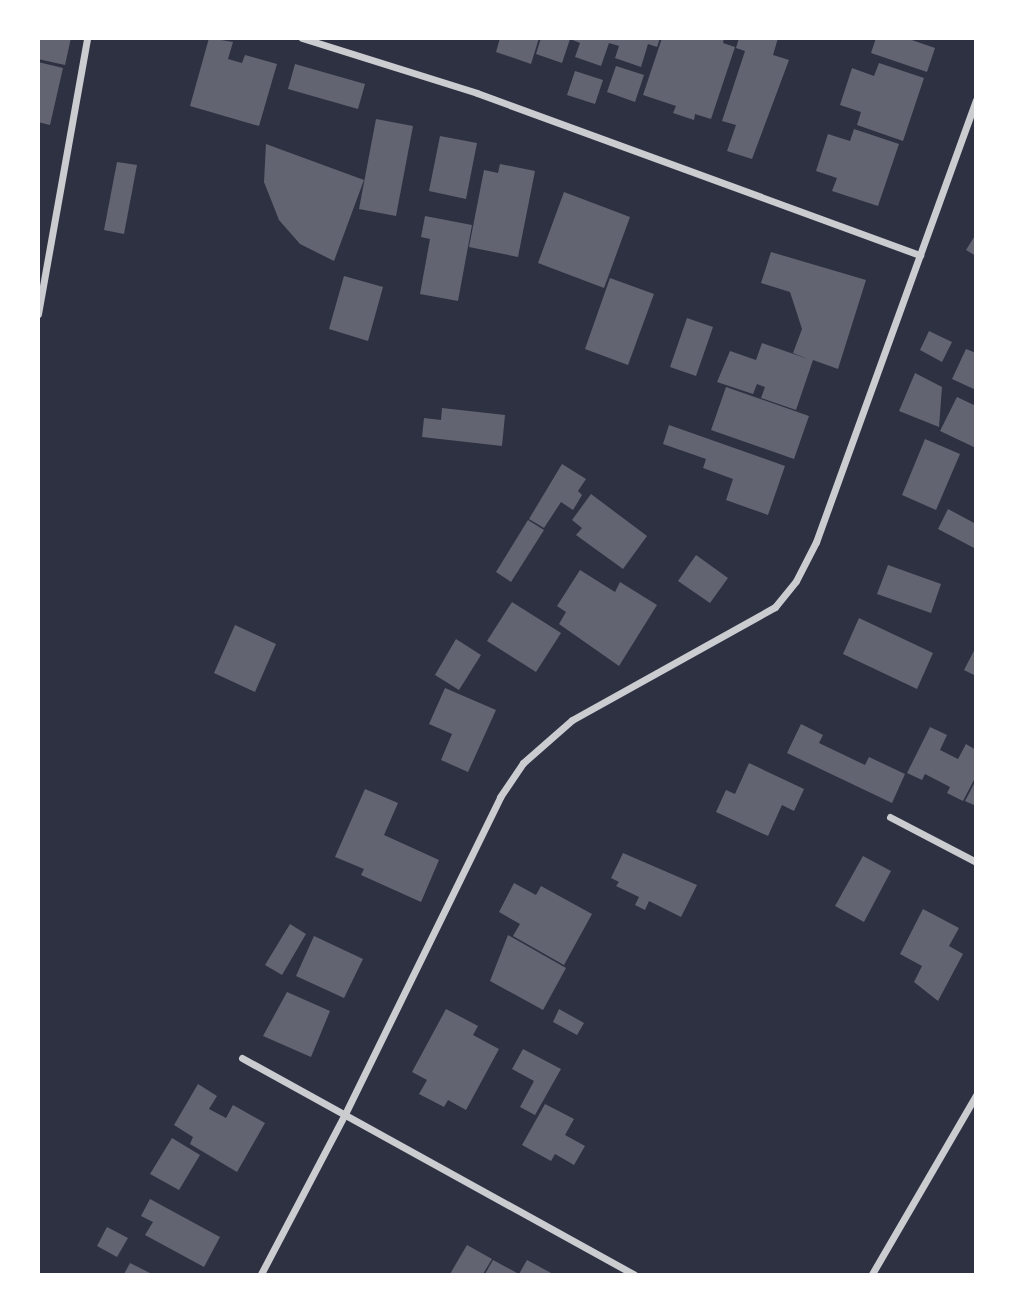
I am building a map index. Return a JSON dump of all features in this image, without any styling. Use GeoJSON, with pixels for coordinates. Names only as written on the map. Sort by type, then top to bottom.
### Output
{"type":"FeatureCollection","features":[{"type":"Feature","properties":{"kind":"street"},"geometry":{"type":"LineString","coordinates":[[38,314],[86,38]]}},
{"type":"Feature","properties":{"kind":"street"},"geometry":{"type":"LineString","coordinates":[[302,38],[477,93],[919,255]]}},
{"type":"Feature","properties":{"kind":"street"},"geometry":{"type":"LineString","coordinates":[[261,1275],[345,1114],[477,844],[523,763],[572,720],[775,607],[796,581],[816,542],[975,100]]}},
{"type":"Feature","properties":{"kind":"street"},"geometry":{"type":"LineString","coordinates":[[890,817],[975,862]]}},
{"type":"Feature","properties":{"kind":"street"},"geometry":{"type":"LineString","coordinates":[[242,1058],[635,1275]]}},
{"type":"Feature","properties":{"kind":"street"},"geometry":{"type":"LineString","coordinates":[[872,1275],[975,1095]]}},
{"type":"Feature","properties":{"kind":"building"},"geometry":{"type":"Polygon","coordinates":[[[38,38],[71,38],[65,65],[38,59],[38,38]]]}},
{"type":"Feature","properties":{"kind":"building"},"geometry":{"type":"Polygon","coordinates":[[[209,38],[233,42],[228,59],[242,63],[245,55],[277,64],[259,126],[190,106],[209,38]]]}},
{"type":"Feature","properties":{"kind":"building"},"geometry":{"type":"Polygon","coordinates":[[[500,38],[539,38],[531,64],[496,52],[500,38]]]}},
{"type":"Feature","properties":{"kind":"building"},"geometry":{"type":"Polygon","coordinates":[[[541,38],[660,38],[657,47],[648,44],[641,67],[615,58],[619,46],[609,43],[601,66],[575,57],[580,43],[570,39],[562,63],[536,54],[541,38]]]}},
{"type":"Feature","properties":{"kind":"building"},"geometry":{"type":"Polygon","coordinates":[[[662,38],[724,38],[723,43],[735,47],[711,119],[695,114],[694,120],[673,113],[676,106],[643,95],[662,38]]]}},
{"type":"Feature","properties":{"kind":"building"},"geometry":{"type":"Polygon","coordinates":[[[739,38],[778,38],[773,55],[789,60],[752,159],[727,151],[736,125],[722,121],[745,51],[736,48],[739,38]]]}},
{"type":"Feature","properties":{"kind":"building"},"geometry":{"type":"Polygon","coordinates":[[[876,38],[906,38],[935,48],[927,72],[871,53],[876,38]]]}},
{"type":"Feature","properties":{"kind":"building"},"geometry":{"type":"Polygon","coordinates":[[[38,62],[63,68],[50,125],[38,122],[38,62]]]}},
{"type":"Feature","properties":{"kind":"building"},"geometry":{"type":"Polygon","coordinates":[[[879,63],[924,78],[903,141],[857,125],[861,112],[840,105],[852,68],[874,76],[879,63]]]}},
{"type":"Feature","properties":{"kind":"building"},"geometry":{"type":"Polygon","coordinates":[[[295,64],[365,84],[358,109],[288,89],[295,64]]]}},
{"type":"Feature","properties":{"kind":"building"},"geometry":{"type":"Polygon","coordinates":[[[616,66],[644,75],[635,102],[607,92],[616,66]]]}},
{"type":"Feature","properties":{"kind":"building"},"geometry":{"type":"Polygon","coordinates":[[[575,71],[603,80],[595,104],[567,95],[575,71]]]}},
{"type":"Feature","properties":{"kind":"building"},"geometry":{"type":"Polygon","coordinates":[[[376,119],[413,126],[396,216],[359,209],[376,119]]]}},
{"type":"Feature","properties":{"kind":"building"},"geometry":{"type":"Polygon","coordinates":[[[854,129],[899,144],[878,206],[832,191],[837,178],[816,171],[828,134],[850,141],[854,129]]]}},
{"type":"Feature","properties":{"kind":"building"},"geometry":{"type":"Polygon","coordinates":[[[440,136],[477,143],[466,199],[429,191],[440,136]]]}},
{"type":"Feature","properties":{"kind":"building"},"geometry":{"type":"Polygon","coordinates":[[[266,144],[364,180],[334,261],[300,244],[279,220],[264,182],[266,144]]]}},
{"type":"Feature","properties":{"kind":"building"},"geometry":{"type":"Polygon","coordinates":[[[117,162],[137,165],[124,234],[104,230],[117,162]]]}},
{"type":"Feature","properties":{"kind":"building"},"geometry":{"type":"Polygon","coordinates":[[[500,164],[535,171],[518,257],[469,247],[484,170],[498,173],[500,164]]]}},
{"type":"Feature","properties":{"kind":"building"},"geometry":{"type":"Polygon","coordinates":[[[564,192],[630,217],[604,288],[538,263],[564,192]]]}},
{"type":"Feature","properties":{"kind":"building"},"geometry":{"type":"Polygon","coordinates":[[[425,216],[472,225],[458,301],[420,294],[430,239],[421,237],[425,216]]]}},
{"type":"Feature","properties":{"kind":"building"},"geometry":{"type":"Polygon","coordinates":[[[976,234],[976,256],[966,250],[976,234]]]}},
{"type":"Feature","properties":{"kind":"building"},"geometry":{"type":"Polygon","coordinates":[[[771,252],[866,280],[838,369],[813,360],[796,410],[761,398],[765,387],[757,384],[753,394],[717,382],[730,351],[756,360],[762,343],[808,359],[793,353],[802,329],[790,292],[761,283],[771,252]]]}},
{"type":"Feature","properties":{"kind":"building"},"geometry":{"type":"Polygon","coordinates":[[[344,276],[383,287],[368,341],[329,329],[344,276]]]}},
{"type":"Feature","properties":{"kind":"building"},"geometry":{"type":"Polygon","coordinates":[[[610,278],[654,294],[628,365],[585,349],[610,278]]]}},
{"type":"Feature","properties":{"kind":"building"},"geometry":{"type":"Polygon","coordinates":[[[687,318],[713,327],[696,376],[670,367],[687,318]]]}},
{"type":"Feature","properties":{"kind":"building"},"geometry":{"type":"Polygon","coordinates":[[[929,331],[952,342],[942,362],[920,350],[929,331]]]}},
{"type":"Feature","properties":{"kind":"building"},"geometry":{"type":"Polygon","coordinates":[[[966,349],[976,353],[976,390],[952,379],[966,349]]]}},
{"type":"Feature","properties":{"kind":"building"},"geometry":{"type":"Polygon","coordinates":[[[915,373],[942,387],[939,427],[899,411],[915,373]]]}},
{"type":"Feature","properties":{"kind":"building"},"geometry":{"type":"Polygon","coordinates":[[[726,387],[809,416],[794,459],[711,430],[726,387]]]}},
{"type":"Feature","properties":{"kind":"building"},"geometry":{"type":"Polygon","coordinates":[[[957,397],[976,406],[976,448],[940,431],[957,397]]]}},
{"type":"Feature","properties":{"kind":"building"},"geometry":{"type":"Polygon","coordinates":[[[442,408],[505,415],[502,446],[422,437],[424,418],[441,420],[442,408]]]}},
{"type":"Feature","properties":{"kind":"building"},"geometry":{"type":"Polygon","coordinates":[[[669,425],[785,466],[768,515],[726,500],[733,479],[703,468],[706,459],[663,444],[669,425]]]}},
{"type":"Feature","properties":{"kind":"building"},"geometry":{"type":"Polygon","coordinates":[[[925,439],[960,454],[936,510],[902,495],[925,439]]]}},
{"type":"Feature","properties":{"kind":"building"},"geometry":{"type":"Polygon","coordinates":[[[562,464],[586,479],[578,491],[582,495],[573,510],[561,502],[544,528],[529,519],[562,464]]]}},
{"type":"Feature","properties":{"kind":"building"},"geometry":{"type":"Polygon","coordinates":[[[591,494],[647,536],[623,569],[576,535],[582,528],[572,520],[591,494]]]}},
{"type":"Feature","properties":{"kind":"building"},"geometry":{"type":"Polygon","coordinates":[[[948,509],[976,524],[976,549],[938,529],[948,509]]]}},
{"type":"Feature","properties":{"kind":"building"},"geometry":{"type":"Polygon","coordinates":[[[528,520],[544,530],[511,582],[496,572],[528,520]]]}},
{"type":"Feature","properties":{"kind":"building"},"geometry":{"type":"Polygon","coordinates":[[[696,555],[728,578],[710,603],[678,581],[696,555]]]}},
{"type":"Feature","properties":{"kind":"building"},"geometry":{"type":"Polygon","coordinates":[[[888,565],[941,584],[931,613],[877,594],[888,565]]]}},
{"type":"Feature","properties":{"kind":"building"},"geometry":{"type":"Polygon","coordinates":[[[580,570],[615,592],[620,582],[657,605],[619,666],[559,624],[566,612],[557,606],[580,570]]]}},
{"type":"Feature","properties":{"kind":"building"},"geometry":{"type":"Polygon","coordinates":[[[512,602],[561,633],[536,672],[487,641],[512,602]]]}},
{"type":"Feature","properties":{"kind":"building"},"geometry":{"type":"Polygon","coordinates":[[[859,618],[933,653],[917,689],[843,654],[859,618]]]}},
{"type":"Feature","properties":{"kind":"building"},"geometry":{"type":"Polygon","coordinates":[[[235,625],[276,644],[255,692],[214,673],[235,625]]]}},
{"type":"Feature","properties":{"kind":"building"},"geometry":{"type":"Polygon","coordinates":[[[456,639],[481,655],[459,690],[435,675],[456,639]]]}},
{"type":"Feature","properties":{"kind":"building"},"geometry":{"type":"Polygon","coordinates":[[[976,647],[976,676],[964,670],[976,647]]]}},
{"type":"Feature","properties":{"kind":"building"},"geometry":{"type":"Polygon","coordinates":[[[445,688],[496,710],[468,772],[441,760],[452,734],[429,724],[445,688]]]}},
{"type":"Feature","properties":{"kind":"building"},"geometry":{"type":"Polygon","coordinates":[[[801,724],[823,735],[819,743],[865,765],[869,757],[905,774],[892,803],[787,753],[801,724]]]}},
{"type":"Feature","properties":{"kind":"building"},"geometry":{"type":"Polygon","coordinates":[[[930,727],[947,735],[940,750],[958,759],[966,744],[976,750],[976,776],[963,801],[947,793],[950,787],[925,774],[922,780],[907,773],[930,727]]]}},
{"type":"Feature","properties":{"kind":"building"},"geometry":{"type":"Polygon","coordinates":[[[749,763],[804,789],[794,811],[782,805],[768,836],[716,812],[726,790],[735,794],[749,763]]]}},
{"type":"Feature","properties":{"kind":"building"},"geometry":{"type":"Polygon","coordinates":[[[976,780],[976,806],[965,801],[976,780]]]}},
{"type":"Feature","properties":{"kind":"building"},"geometry":{"type":"Polygon","coordinates":[[[365,789],[398,803],[384,835],[439,860],[421,902],[361,875],[364,869],[335,857],[365,789]]]}},
{"type":"Feature","properties":{"kind":"building"},"geometry":{"type":"Polygon","coordinates":[[[623,853],[697,885],[681,917],[649,901],[645,910],[635,905],[639,897],[616,886],[619,882],[611,878],[623,853]]]}},
{"type":"Feature","properties":{"kind":"building"},"geometry":{"type":"Polygon","coordinates":[[[863,856],[891,871],[864,922],[835,906],[863,856]]]}},
{"type":"Feature","properties":{"kind":"building"},"geometry":{"type":"Polygon","coordinates":[[[514,883],[536,895],[541,886],[592,914],[564,965],[513,936],[520,924],[499,912],[514,883]]]}},
{"type":"Feature","properties":{"kind":"building"},"geometry":{"type":"Polygon","coordinates":[[[923,909],[959,928],[949,946],[963,954],[938,1001],[914,982],[922,966],[900,954],[923,909]]]}},
{"type":"Feature","properties":{"kind":"building"},"geometry":{"type":"Polygon","coordinates":[[[290,924],[306,934],[282,975],[265,965],[290,924]]]}},
{"type":"Feature","properties":{"kind":"building"},"geometry":{"type":"Polygon","coordinates":[[[508,935],[566,968],[543,1010],[490,981],[508,935]]]}},
{"type":"Feature","properties":{"kind":"building"},"geometry":{"type":"Polygon","coordinates":[[[314,936],[363,959],[344,998],[296,976],[314,936]]]}},
{"type":"Feature","properties":{"kind":"building"},"geometry":{"type":"Polygon","coordinates":[[[287,992],[330,1011],[311,1057],[263,1036],[287,992]]]}},
{"type":"Feature","properties":{"kind":"building"},"geometry":{"type":"Polygon","coordinates":[[[446,1009],[478,1026],[473,1035],[499,1049],[466,1110],[448,1100],[444,1107],[419,1094],[427,1080],[412,1072],[446,1009]]]}},
{"type":"Feature","properties":{"kind":"building"},"geometry":{"type":"Polygon","coordinates":[[[559,1009],[584,1023],[577,1035],[553,1022],[559,1009]]]}},
{"type":"Feature","properties":{"kind":"building"},"geometry":{"type":"Polygon","coordinates":[[[523,1049],[561,1069],[535,1115],[520,1107],[534,1081],[512,1069],[523,1049]]]}},
{"type":"Feature","properties":{"kind":"building"},"geometry":{"type":"Polygon","coordinates":[[[198,1084],[217,1096],[209,1109],[226,1118],[233,1105],[265,1123],[237,1172],[190,1144],[193,1137],[174,1125],[198,1084]]]}},
{"type":"Feature","properties":{"kind":"building"},"geometry":{"type":"Polygon","coordinates":[[[545,1104],[574,1119],[565,1135],[585,1146],[574,1165],[555,1154],[551,1161],[522,1145],[545,1104]]]}},
{"type":"Feature","properties":{"kind":"building"},"geometry":{"type":"Polygon","coordinates":[[[172,1138],[200,1155],[179,1190],[150,1174],[172,1138]]]}},
{"type":"Feature","properties":{"kind":"building"},"geometry":{"type":"Polygon","coordinates":[[[150,1199],[220,1237],[204,1267],[145,1235],[153,1222],[141,1216],[150,1199]]]}},
{"type":"Feature","properties":{"kind":"building"},"geometry":{"type":"Polygon","coordinates":[[[107,1227],[128,1238],[117,1257],[97,1246],[107,1227]]]}},
{"type":"Feature","properties":{"kind":"building"},"geometry":{"type":"Polygon","coordinates":[[[467,1245],[492,1259],[483,1274],[450,1274],[467,1245]]]}},
{"type":"Feature","properties":{"kind":"building"},"geometry":{"type":"Polygon","coordinates":[[[493,1260],[519,1274],[485,1274],[493,1260]]]}},
{"type":"Feature","properties":{"kind":"building"},"geometry":{"type":"Polygon","coordinates":[[[527,1260],[553,1274],[519,1274],[527,1260]]]}},
{"type":"Feature","properties":{"kind":"building"},"geometry":{"type":"Polygon","coordinates":[[[130,1263],[152,1274],[124,1274],[130,1263]]]}}]}
